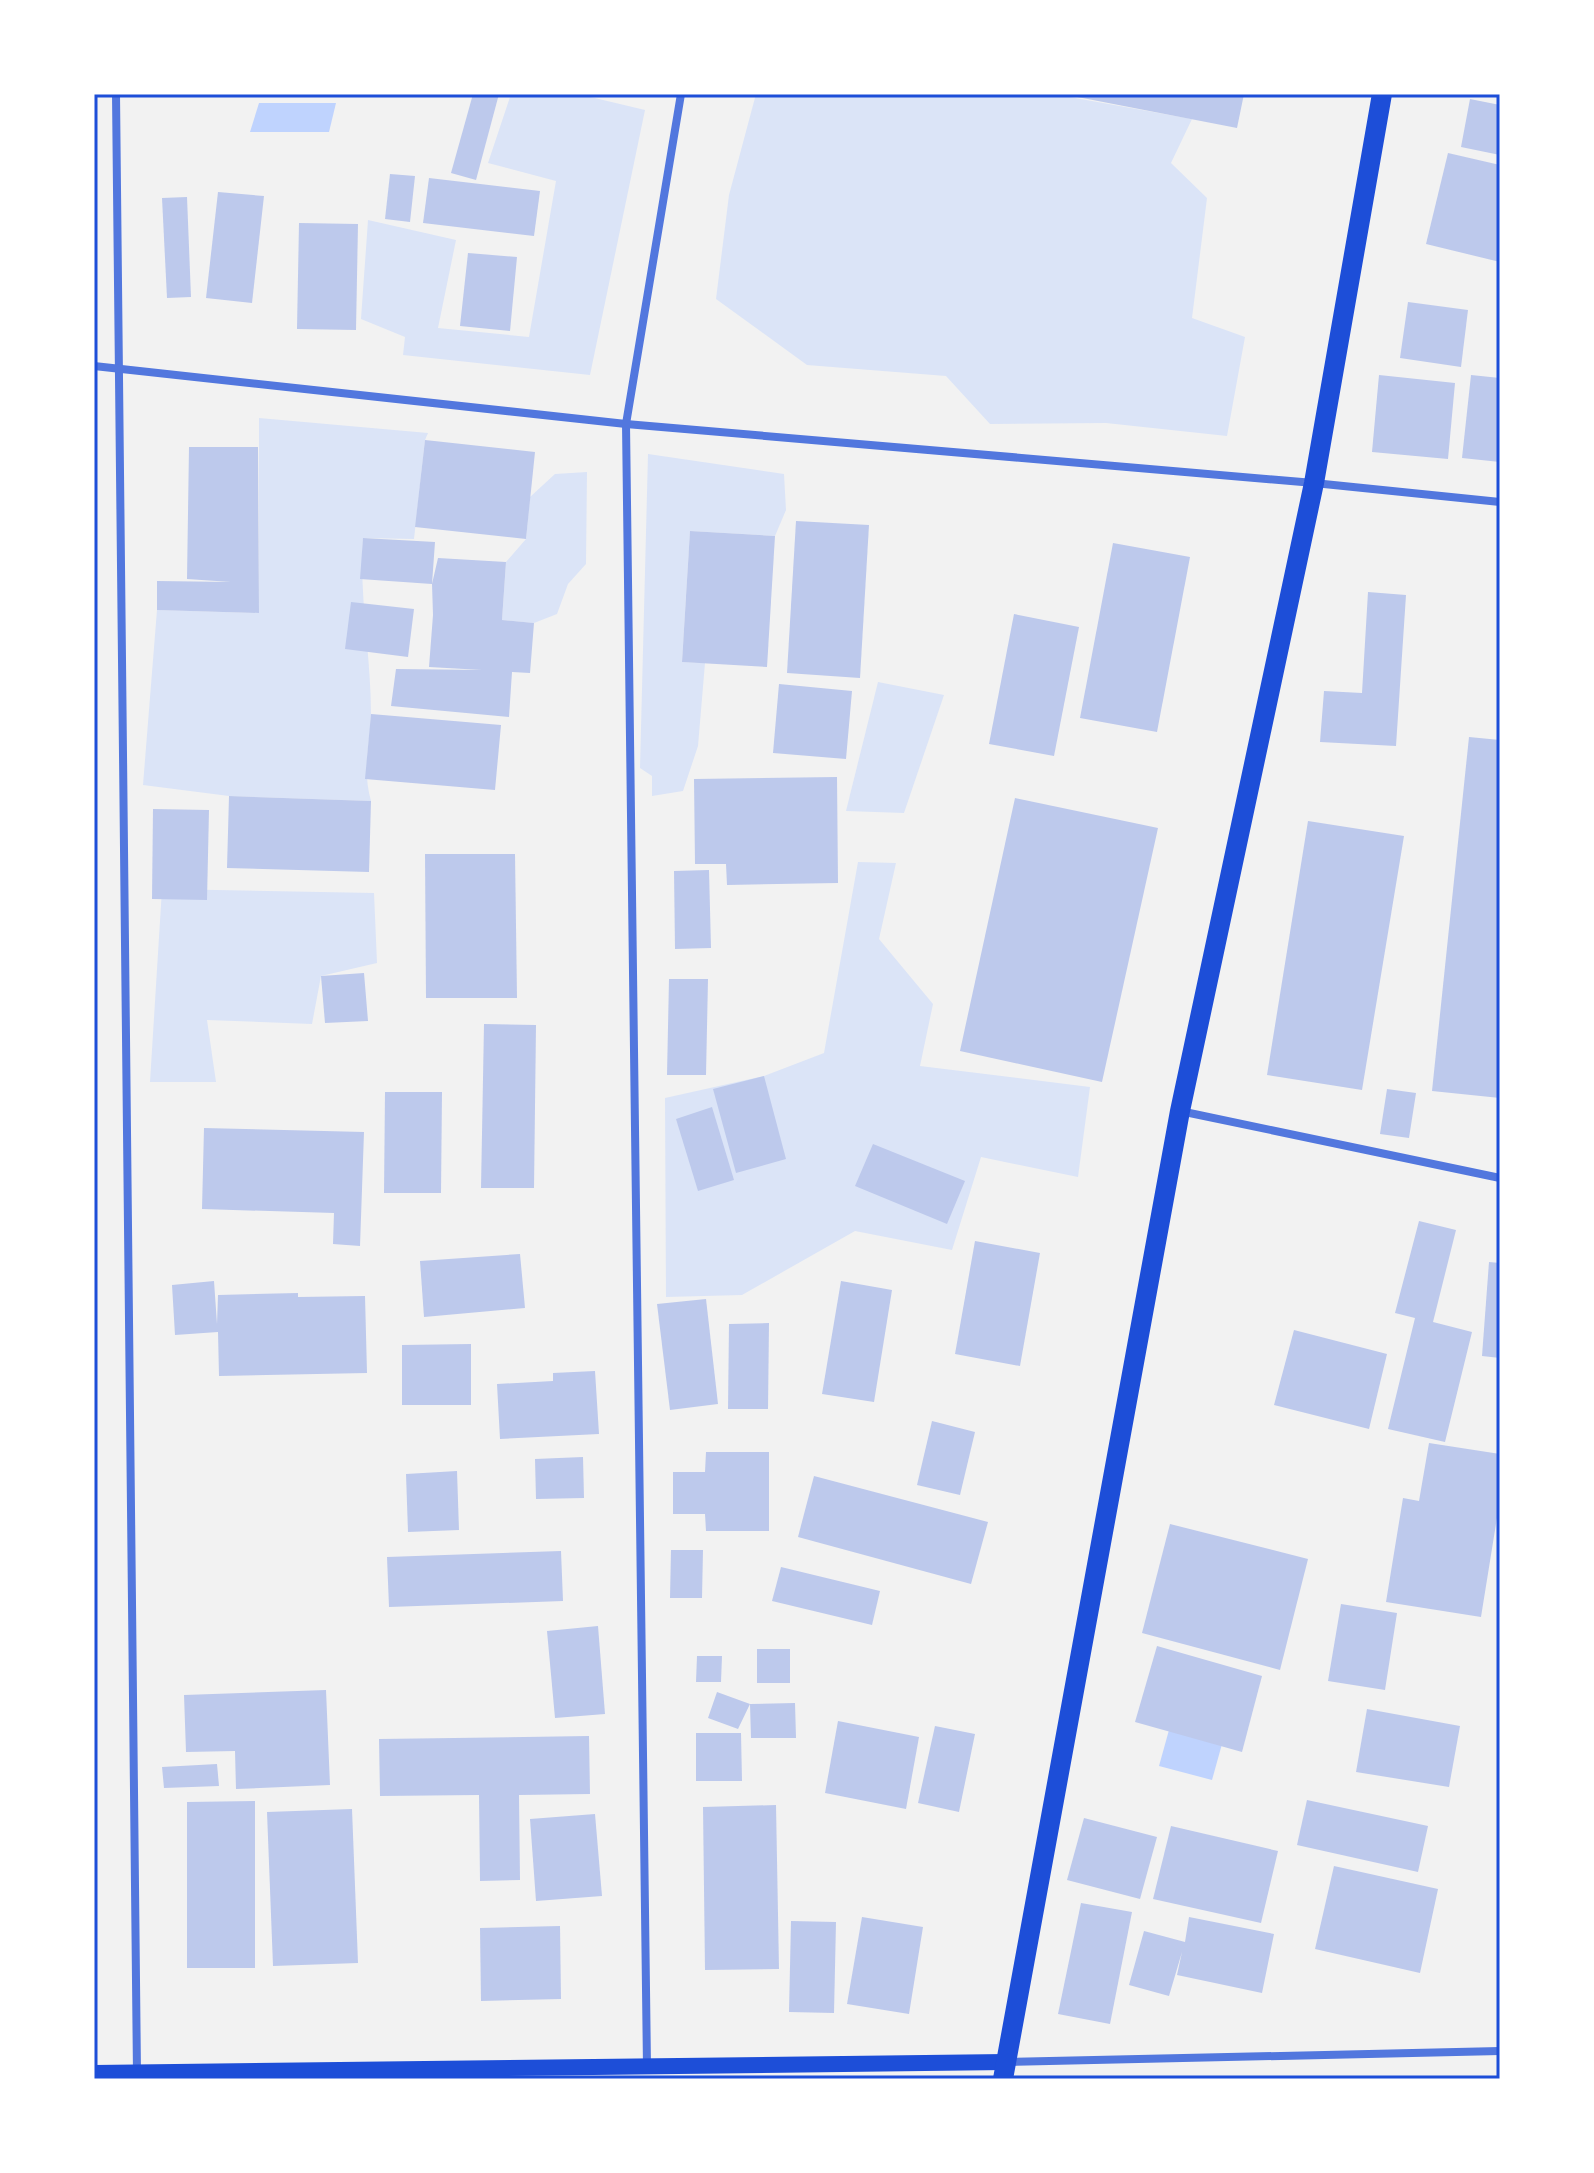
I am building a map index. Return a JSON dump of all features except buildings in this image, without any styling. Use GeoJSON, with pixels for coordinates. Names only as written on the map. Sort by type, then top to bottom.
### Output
{"type":"FeatureCollection","features":[{"type":"Feature","properties":{"kind":"main road"},"geometry":{"type":"LineString","coordinates":[[94,2073],[137,2076],[647,2067],[1005,2070],[1180,1111],[1314,483],[1382,94]]}},
{"type":"Feature","properties":{"kind":"street"},"geometry":{"type":"LineString","coordinates":[[116,94],[137,2076]]}},
{"type":"Feature","properties":{"kind":"street"},"geometry":{"type":"LineString","coordinates":[[647,2067],[626,424],[681,94]]}},
{"type":"Feature","properties":{"kind":"street"},"geometry":{"type":"LineString","coordinates":[[94,366],[626,424],[1500,502]]}},
{"type":"Feature","properties":{"kind":"street"},"geometry":{"type":"LineString","coordinates":[[1180,1111],[1500,1178]]}},
{"type":"Feature","properties":{"kind":"street"},"geometry":{"type":"LineString","coordinates":[[1005,2070],[1500,2051]]}},
{"type":"Feature","properties":{"kind":"shaded area"},"geometry":{"type":"Polygon","coordinates":[[[511,94],[578,94],[645,110],[590,375],[403,355],[405,337],[361,319],[368,220],[456,240],[438,328],[529,337],[556,181],[488,163],[511,94]]]}},
{"type":"Feature","properties":{"kind":"shaded area"},"geometry":{"type":"Polygon","coordinates":[[[756,94],[1053,94],[1192,119],[1171,163],[1207,198],[1192,318],[1245,337],[1227,436],[1106,423],[990,424],[946,376],[807,365],[716,299],[729,195],[756,94]]]}},
{"type":"Feature","properties":{"kind":"shaded area"},"geometry":{"type":"Polygon","coordinates":[[[259,418],[428,433],[414,539],[363,538],[371,714],[367,778],[371,801],[229,796],[143,785],[157,610],[259,613],[259,418]]]}},
{"type":"Feature","properties":{"kind":"shaded area"},"geometry":{"type":"Polygon","coordinates":[[[648,454],[784,474],[786,510],[775,536],[690,531],[682,662],[705,663],[698,746],[683,791],[652,796],[652,776],[640,768],[648,454]]]}},
{"type":"Feature","properties":{"kind":"shaded area"},"geometry":{"type":"Polygon","coordinates":[[[587,472],[586,564],[568,584],[557,614],[534,623],[502,620],[506,562],[526,539],[530,497],[555,474],[587,472]]]}},
{"type":"Feature","properties":{"kind":"shaded area"},"geometry":{"type":"Polygon","coordinates":[[[878,682],[944,695],[904,813],[846,811],[878,682]]]}},
{"type":"Feature","properties":{"kind":"shaded area"},"geometry":{"type":"Polygon","coordinates":[[[858,862],[896,863],[879,939],[933,1004],[920,1066],[1090,1087],[1078,1177],[981,1157],[952,1250],[855,1231],[742,1295],[666,1297],[665,1098],[764,1076],[824,1053],[858,862]]]}},
{"type":"Feature","properties":{"kind":"shaded area"},"geometry":{"type":"Polygon","coordinates":[[[162,889],[374,893],[377,963],[321,976],[312,1024],[207,1020],[216,1082],[150,1082],[162,889]]]}},
{"type":"Feature","properties":{"kind":"water"},"geometry":{"type":"Polygon","coordinates":[[[259,103],[336,103],[329,132],[250,132],[259,103]]]}},
{"type":"Feature","properties":{"kind":"water"},"geometry":{"type":"Polygon","coordinates":[[[1169,1730],[1222,1744],[1212,1780],[1159,1766],[1169,1730]]]}}]}
